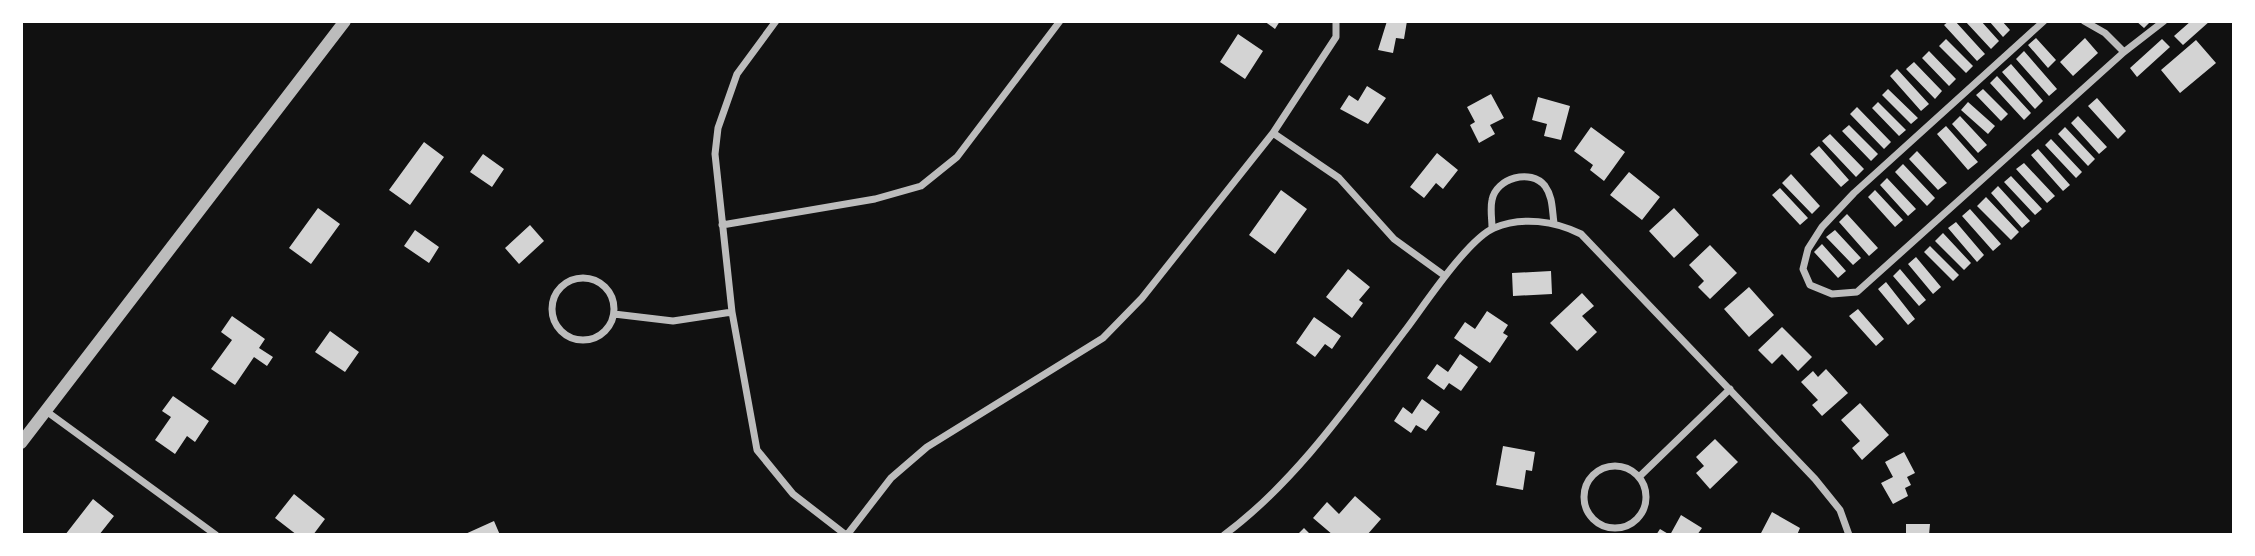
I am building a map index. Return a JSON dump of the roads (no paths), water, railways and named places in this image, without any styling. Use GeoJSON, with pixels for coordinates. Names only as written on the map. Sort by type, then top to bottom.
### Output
{"type":"FeatureCollection","features":[{"type":"Feature","properties":{"kind":"street"},"geometry":{"type":"LineString","coordinates":[[21,443],[345,21]]}},
{"type":"Feature","properties":{"kind":"street"},"geometry":{"type":"LineString","coordinates":[[776,21],[737,74],[718,128],[715,154],[732,312],[757,450],[793,494],[847,535],[891,478],[927,447],[1103,338],[1142,298],[1273,133],[1336,37],[1336,21]]}},
{"type":"Feature","properties":{"kind":"street"},"geometry":{"type":"LineString","coordinates":[[722,225],[784,212],[844,205],[921,186],[957,157],[1060,21]]}},
{"type":"Feature","properties":{"kind":"street"},"geometry":{"type":"LineString","coordinates":[[2044,21],[1854,192],[1822,227],[1808,249],[1803,269],[1810,285],[1832,294],[1857,292],[2124,52],[2164,21]]}},
{"type":"Feature","properties":{"kind":"street"},"geometry":{"type":"LineString","coordinates":[[2084,21],[2105,33],[2124,52]]}},
{"type":"Feature","properties":{"kind":"street"},"geometry":{"type":"LineString","coordinates":[[1273,133],[1339,178],[1394,239],[1445,276]]}},
{"type":"Feature","properties":{"kind":"street"},"geometry":{"type":"LineString","coordinates":[[1492,228],[1494,193],[1500,185],[1519,176],[1539,179],[1545,186],[1550,195],[1554,223]]}},
{"type":"Feature","properties":{"kind":"street"},"geometry":{"type":"LineString","coordinates":[[1224,535],[1296,468],[1445,276],[1492,228],[1513,222],[1554,223],[1581,234],[1815,479],[1840,510],[1849,535]]}},
{"type":"Feature","properties":{"kind":"street"},"geometry":{"type":"LineString","coordinates":[[572,279],[593,279],[610,293],[614,314],[604,331],[596,337],[577,340],[559,330],[552,311],[552,301],[563,284],[572,279]]}},
{"type":"Feature","properties":{"kind":"street"},"geometry":{"type":"LineString","coordinates":[[614,314],[673,321],[732,312]]}},
{"type":"Feature","properties":{"kind":"street"},"geometry":{"type":"LineString","coordinates":[[1639,477],[1730,389]]}},
{"type":"Feature","properties":{"kind":"street"},"geometry":{"type":"LineString","coordinates":[[46,411],[216,535]]}},
{"type":"Feature","properties":{"kind":"street"},"geometry":{"type":"LineString","coordinates":[[1621,467],[1639,477],[1646,495],[1645,505],[1634,522],[1616,528],[1606,527],[1590,515],[1586,506],[1587,486],[1600,470],[1621,467]]}}]}
